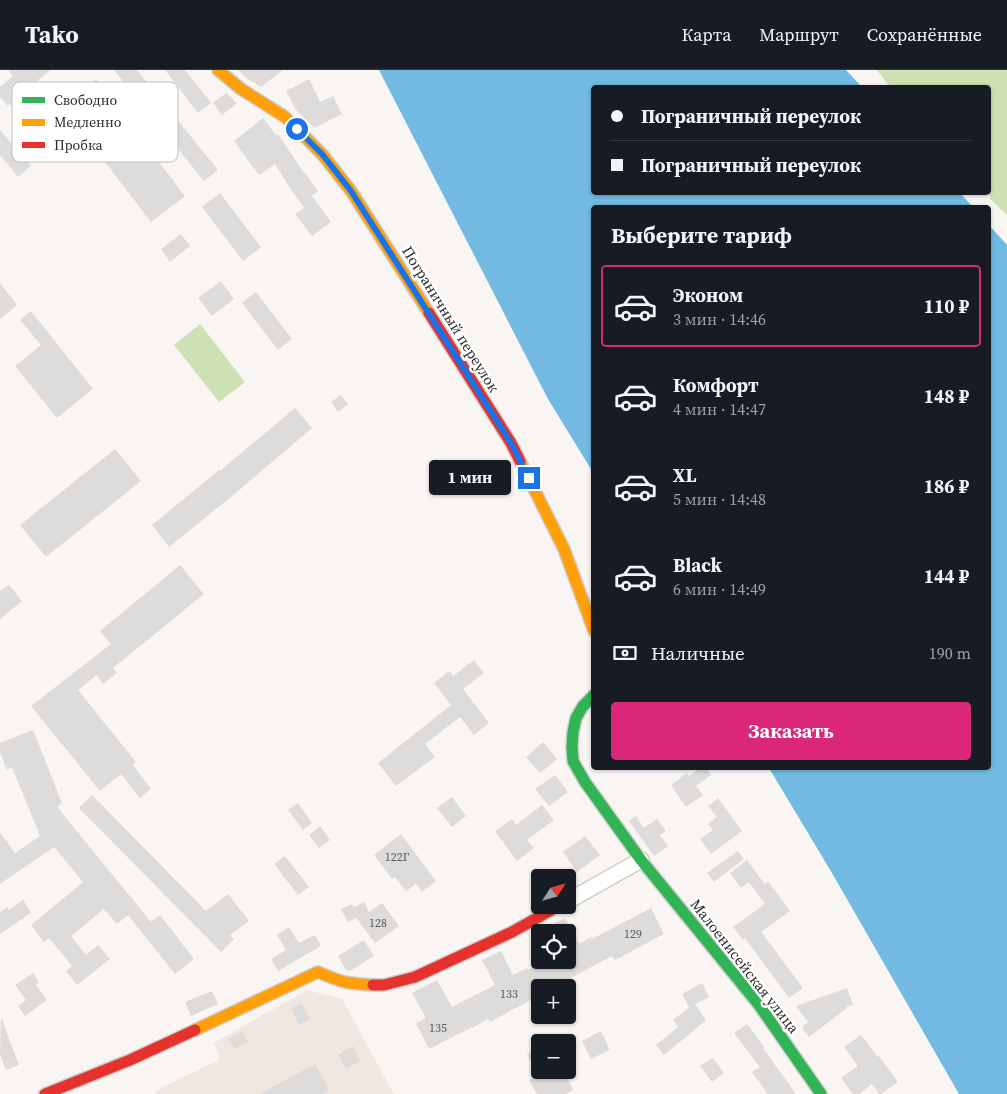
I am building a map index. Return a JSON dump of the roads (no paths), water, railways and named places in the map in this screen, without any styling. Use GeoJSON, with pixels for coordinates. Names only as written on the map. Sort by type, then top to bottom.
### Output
{"type":"FeatureCollection","features":[{"type":"Feature","properties":{"kind":"street","name":"Пограничный переулок"},"geometry":{"type":"LineString","coordinates":[[218,70],[241,89],[285,117],[322,154],[351,191],[511,443],[564,549],[591,623]]}},
{"type":"Feature","properties":{"kind":"street"},"geometry":{"type":"LineString","coordinates":[[576,897],[641,860],[585,782],[573,760],[573,732],[576,718],[583,706],[591,698]]}},
{"type":"Feature","properties":{"kind":"street","name":"Малоенисейская улица"},"geometry":{"type":"LineString","coordinates":[[641,860],[759,1006],[821,1094]]}},
{"type":"Feature","properties":{"kind":"street"},"geometry":{"type":"LineString","coordinates":[[45,1094],[130,1060],[318,972],[335,980],[352,984],[384,985],[415,977],[512,932],[544,914]]}},
{"type":"Feature","properties":{"kind":"water"},"geometry":{"type":"Polygon","coordinates":[[[379,70],[846,70],[860,85],[591,85],[591,195],[962,195],[971,205],[591,205],[591,469],[548,399],[379,70]]]}},
{"type":"Feature","properties":{"kind":"water"},"geometry":{"type":"Polygon","coordinates":[[[991,227],[1007,245],[1007,1094],[959,1094],[832,873],[770,770],[991,770],[991,227]]]}}]}
